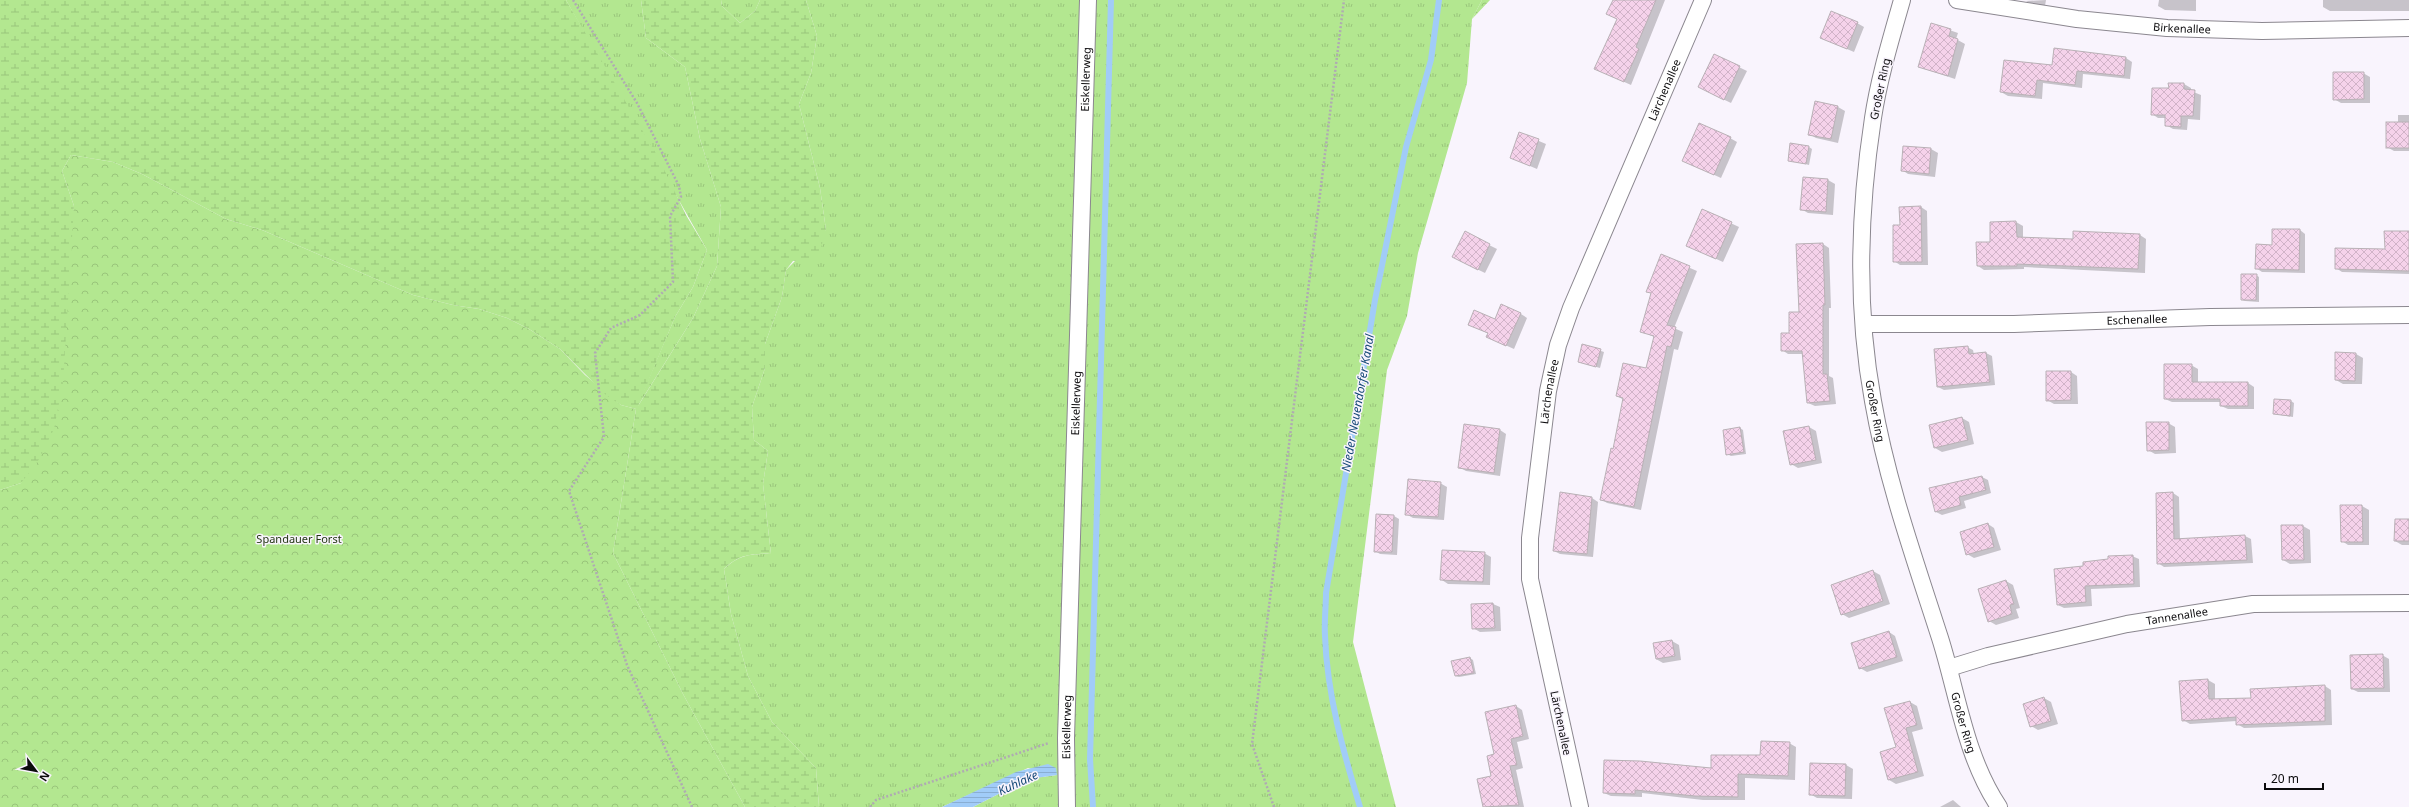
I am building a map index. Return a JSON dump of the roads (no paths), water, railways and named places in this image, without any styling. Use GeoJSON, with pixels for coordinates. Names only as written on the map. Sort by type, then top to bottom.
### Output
{"type":"FeatureCollection","features":[{"type":"Feature","properties":{"kind":"street","name":"Eiskellerweg"},"geometry":{"type":"LineString","coordinates":[[1067,807],[1066,738],[1088,0]]}},
{"type":"Feature","properties":{"kind":"street","name":"Lärchenallee"},"geometry":{"type":"LineString","coordinates":[[1580,807],[1530,579],[1530,538],[1548,391],[1558,345],[1571,308],[1703,0]]}},
{"type":"Feature","properties":{"kind":"street","name":"Großer Ring"},"geometry":{"type":"LineString","coordinates":[[1902,0],[1887,54],[1873,117],[1865,186],[1861,259],[1864,324],[1872,400],[1891,481],[1949,668],[1967,744],[1998,807]]}},
{"type":"Feature","properties":{"kind":"street","name":"Birkenallee"},"geometry":{"type":"LineString","coordinates":[[1957,0],[2069,18],[2167,28],[2262,31],[2409,28]]}},
{"type":"Feature","properties":{"kind":"street","name":"Eschenallee"},"geometry":{"type":"LineString","coordinates":[[1864,324],[2014,324],[2210,317],[2409,315]]}},
{"type":"Feature","properties":{"kind":"street","name":"Tannenallee"},"geometry":{"type":"LineString","coordinates":[[1949,668],[1988,656],[2127,624],[2253,604],[2409,603]]}},
{"type":"Feature","properties":{"kind":"water","name":"Kuhlake"},"geometry":{"type":"Polygon","coordinates":[[[1048,764],[1056,768],[1057,775],[1028,779],[973,807],[942,807],[1016,772],[1048,764]]]}},
{"type":"Feature","properties":{"kind":"waterway"},"geometry":{"type":"LineString","coordinates":[[1093,807],[1090,759],[1111,0]]}},
{"type":"Feature","properties":{"kind":"waterway","name":"Nieder Neuendorfer Kanal"},"geometry":{"type":"LineString","coordinates":[[1360,807],[1342,744],[1332,701],[1326,658],[1326,593],[1375,300],[1406,147],[1431,60],[1439,0]]}},
{"type":"Feature","properties":{"kind":"park label","name":"Spandauer Forst"},"geometry":{"type":"Point","coordinates":[299,539]}}]}
